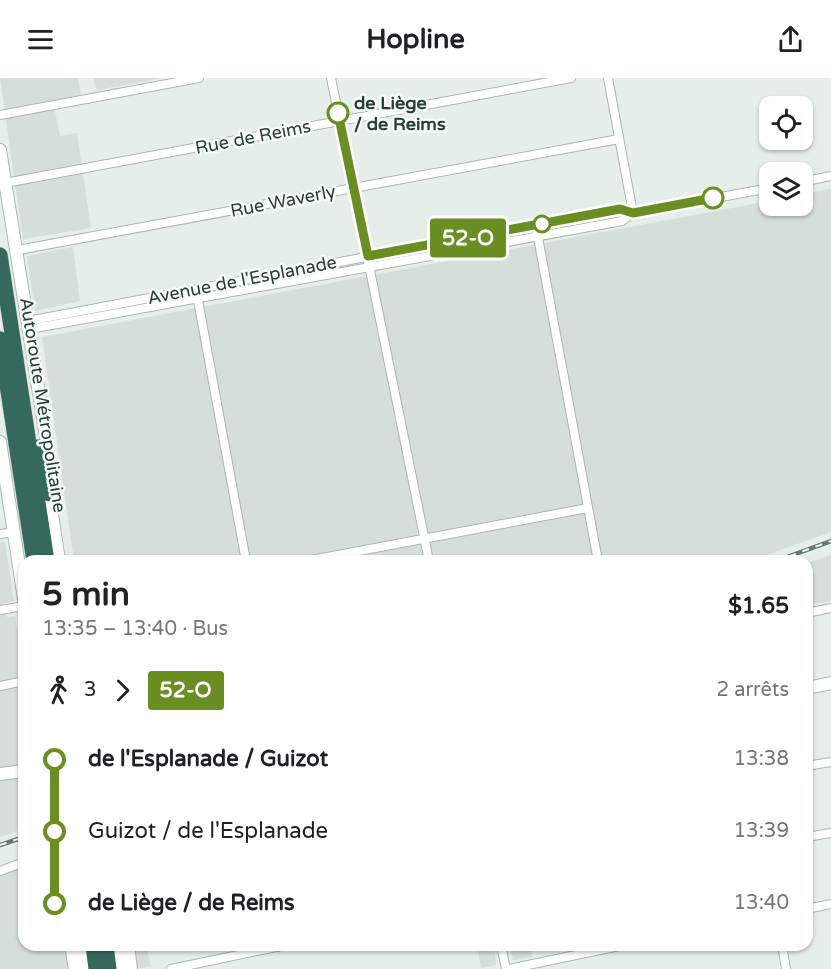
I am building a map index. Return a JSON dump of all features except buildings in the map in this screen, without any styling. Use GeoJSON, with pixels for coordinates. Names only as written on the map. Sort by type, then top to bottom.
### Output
{"type":"FeatureCollection","features":[{"type":"Feature","properties":{"kind":"highway","name":"Autoroute Métropolitaine"},"geometry":{"type":"LineString","coordinates":[[0,255],[7,339],[33,555]]}},
{"type":"Feature","properties":{"kind":"highway","name":"Autoroute Métropolitaine"},"geometry":{"type":"LineString","coordinates":[[7,339],[46,555]]}},
{"type":"Feature","properties":{"kind":"highway"},"geometry":{"type":"LineString","coordinates":[[7,339],[49,494]]}},
{"type":"Feature","properties":{"kind":"highway"},"geometry":{"type":"LineString","coordinates":[[94,951],[96,969]]}},
{"type":"Feature","properties":{"kind":"highway"},"geometry":{"type":"LineString","coordinates":[[107,951],[109,969]]}},
{"type":"Feature","properties":{"kind":"main road"},"geometry":{"type":"LineString","coordinates":[[0,150],[18,250],[48,451],[49,494],[58,555]]}},
{"type":"Feature","properties":{"kind":"main road"},"geometry":{"type":"LineString","coordinates":[[0,442],[18,559]]}},
{"type":"Feature","properties":{"kind":"main road"},"geometry":{"type":"LineString","coordinates":[[813,687],[831,684]]}},
{"type":"Feature","properties":{"kind":"main road"},"geometry":{"type":"LineString","coordinates":[[0,774],[18,772]]}},
{"type":"Feature","properties":{"kind":"main road"},"geometry":{"type":"LineString","coordinates":[[72,951],[75,969]]}},
{"type":"Feature","properties":{"kind":"main road"},"geometry":{"type":"LineString","coordinates":[[82,951],[85,969]]}},
{"type":"Feature","properties":{"kind":"main road"},"geometry":{"type":"LineString","coordinates":[[118,951],[121,969]]}},
{"type":"Feature","properties":{"kind":"main road"},"geometry":{"type":"LineString","coordinates":[[129,951],[131,969]]}},
{"type":"Feature","properties":{"kind":"street"},"geometry":{"type":"LineString","coordinates":[[0,115],[199,78]]}},
{"type":"Feature","properties":{"kind":"street"},"geometry":{"type":"LineString","coordinates":[[331,78],[428,555]]}},
{"type":"Feature","properties":{"kind":"street","name":"Rue de Reims"},"geometry":{"type":"LineString","coordinates":[[5,183],[571,78]]}},
{"type":"Feature","properties":{"kind":"street"},"geometry":{"type":"LineString","coordinates":[[608,78],[633,213]]}},
{"type":"Feature","properties":{"kind":"street","name":"Rue Waverly"},"geometry":{"type":"LineString","coordinates":[[18,250],[619,139]]}},
{"type":"Feature","properties":{"kind":"street"},"geometry":{"type":"LineString","coordinates":[[813,180],[831,176]]}},
{"type":"Feature","properties":{"kind":"street","name":"Avenue de l'Esplanade"},"geometry":{"type":"LineString","coordinates":[[29,325],[197,299],[370,268],[622,221],[633,213],[759,190]]}},
{"type":"Feature","properties":{"kind":"street","name":"Avenue de l'Esplanade"},"geometry":{"type":"LineString","coordinates":[[29,325],[196,289],[620,209],[633,213]]}},
{"type":"Feature","properties":{"kind":"street"},"geometry":{"type":"LineString","coordinates":[[536,225],[597,555]]}},
{"type":"Feature","properties":{"kind":"street"},"geometry":{"type":"LineString","coordinates":[[196,289],[245,555]]}},
{"type":"Feature","properties":{"kind":"street"},"geometry":{"type":"LineString","coordinates":[[338,555],[588,508]]}},
{"type":"Feature","properties":{"kind":"street"},"geometry":{"type":"LineString","coordinates":[[0,534],[14,532]]}},
{"type":"Feature","properties":{"kind":"street"},"geometry":{"type":"LineString","coordinates":[[0,610],[18,607]]}},
{"type":"Feature","properties":{"kind":"street"},"geometry":{"type":"LineString","coordinates":[[813,611],[831,608]]}},
{"type":"Feature","properties":{"kind":"street"},"geometry":{"type":"LineString","coordinates":[[0,686],[18,682]]}},
{"type":"Feature","properties":{"kind":"street"},"geometry":{"type":"LineString","coordinates":[[813,765],[831,762]]}},
{"type":"Feature","properties":{"kind":"street"},"geometry":{"type":"LineString","coordinates":[[813,836],[831,833]]}},
{"type":"Feature","properties":{"kind":"street"},"geometry":{"type":"LineString","coordinates":[[0,871],[18,864]]}},
{"type":"Feature","properties":{"kind":"street"},"geometry":{"type":"LineString","coordinates":[[813,908],[831,904]]}},
{"type":"Feature","properties":{"kind":"street"},"geometry":{"type":"LineString","coordinates":[[171,969],[257,951]]}},
{"type":"Feature","properties":{"kind":"street"},"geometry":{"type":"LineString","coordinates":[[502,951],[507,969],[595,951]]}},
{"type":"Feature","properties":{"kind":"street"},"geometry":{"type":"LineString","coordinates":[[783,951],[786,969]]}},
{"type":"Feature","properties":{"kind":"shaded area"},"geometry":{"type":"Polygon","coordinates":[[[0,78],[78,78],[81,95],[53,102],[60,136],[77,133],[91,228],[23,239],[0,78]]]}},
{"type":"Feature","properties":{"kind":"shaded area"},"geometry":{"type":"Polygon","coordinates":[[[93,78],[163,78],[97,90],[93,78]]]}},
{"type":"Feature","properties":{"kind":"shaded area"},"geometry":{"type":"Polygon","coordinates":[[[831,189],[831,532],[767,555],[73,555],[42,337],[759,203],[759,216],[813,216],[813,192],[831,189]]]}},
{"type":"Feature","properties":{"kind":"shaded area"},"geometry":{"type":"Polygon","coordinates":[[[73,247],[80,301],[35,311],[27,256],[73,247]]]}},
{"type":"Feature","properties":{"kind":"shaded area"},"geometry":{"type":"Polygon","coordinates":[[[0,542],[5,542],[14,601],[4,603],[7,617],[15,616],[18,635],[18,831],[0,837],[0,542]]]}},
{"type":"Feature","properties":{"kind":"shaded area"},"geometry":{"type":"Polygon","coordinates":[[[831,555],[831,601],[813,604],[813,561],[831,555]]]}},
{"type":"Feature","properties":{"kind":"shaded area"},"geometry":{"type":"Polygon","coordinates":[[[18,868],[18,951],[64,951],[69,969],[0,969],[0,875],[18,868]]]}},
{"type":"Feature","properties":{"kind":"shaded area"},"geometry":{"type":"Polygon","coordinates":[[[134,951],[147,951],[151,966],[136,969],[134,951]]]}},
{"type":"Feature","properties":{"kind":"shaded area"},"geometry":{"type":"Polygon","coordinates":[[[478,951],[495,951],[496,965],[481,968],[478,951]]]}},
{"type":"Feature","properties":{"kind":"shaded area"},"geometry":{"type":"Polygon","coordinates":[[[511,951],[531,951],[532,957],[513,960],[511,951]]]}},
{"type":"Feature","properties":{"kind":"railway"},"geometry":{"type":"LineString","coordinates":[[792,555],[831,541]]}},
{"type":"Feature","properties":{"kind":"railway"},"geometry":{"type":"LineString","coordinates":[[0,845],[18,839]]}},
{"type":"Feature","properties":{"kind":"bus line","name":"52-O"},"geometry":{"type":"LineString","coordinates":[[338,113],[368,256],[620,209],[633,213],[713,198]]}},
{"type":"Feature","properties":{"kind":"place","name":"de Liège / de Reims"},"geometry":{"type":"Point","coordinates":[338,113]}}]}
